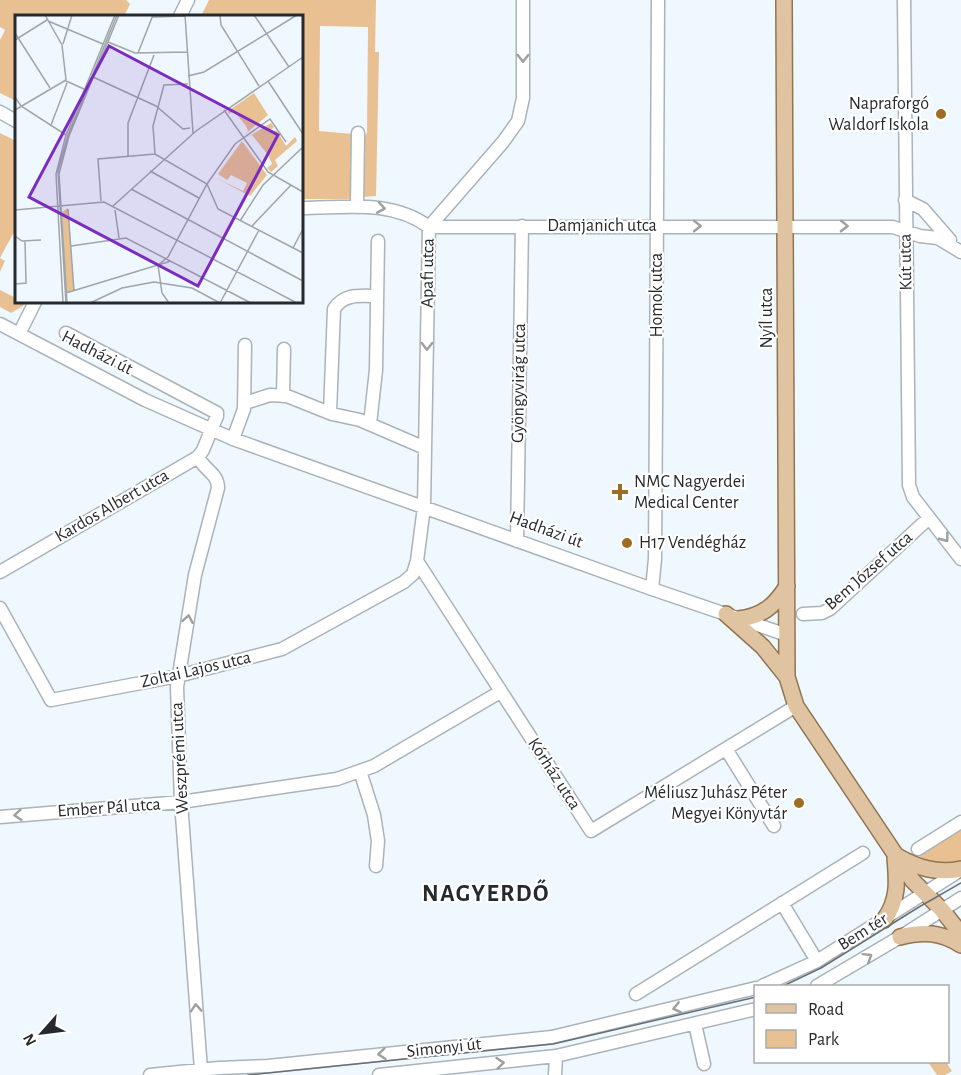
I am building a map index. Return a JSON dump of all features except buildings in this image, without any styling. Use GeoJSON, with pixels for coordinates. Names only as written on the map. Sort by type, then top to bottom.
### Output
{"type":"FeatureCollection","features":[{"type":"Feature","properties":{"kind":"main road","name":"Nyíl utca"},"geometry":{"type":"LineString","coordinates":[[784,0],[787,635]]}},
{"type":"Feature","properties":{"kind":"main road"},"geometry":{"type":"LineString","coordinates":[[732,617],[753,617],[764,612],[776,602],[787,586]]}},
{"type":"Feature","properties":{"kind":"main road"},"geometry":{"type":"LineString","coordinates":[[732,617],[763,647],[787,677]]}},
{"type":"Feature","properties":{"kind":"main road"},"geometry":{"type":"LineString","coordinates":[[787,635],[787,677],[796,706],[894,855],[961,934]]}},
{"type":"Feature","properties":{"kind":"main road"},"geometry":{"type":"LineString","coordinates":[[894,855],[927,869],[950,871],[961,869]]}},
{"type":"Feature","properties":{"kind":"main road"},"geometry":{"type":"LineString","coordinates":[[884,920],[896,899],[897,881],[894,855]]}},
{"type":"Feature","properties":{"kind":"main road"},"geometry":{"type":"LineString","coordinates":[[900,937],[916,933],[933,933],[950,938],[961,945]]}},
{"type":"Feature","properties":{"kind":"street"},"geometry":{"type":"LineString","coordinates":[[181,15],[189,0]]}},
{"type":"Feature","properties":{"kind":"street","name":"Apafi utca"},"geometry":{"type":"LineString","coordinates":[[424,507],[429,227],[503,142],[518,121],[523,94],[523,0]]}},
{"type":"Feature","properties":{"kind":"street","name":"Homok utca"},"geometry":{"type":"LineString","coordinates":[[652,589],[655,551],[658,0]]}},
{"type":"Feature","properties":{"kind":"street","name":"Kút utca"},"geometry":{"type":"LineString","coordinates":[[904,0],[909,483],[911,493],[961,559]]}},
{"type":"Feature","properties":{"kind":"street"},"geometry":{"type":"LineString","coordinates":[[0,112],[15,120]]}},
{"type":"Feature","properties":{"kind":"street"},"geometry":{"type":"LineString","coordinates":[[357,206],[358,133]]}},
{"type":"Feature","properties":{"kind":"street"},"geometry":{"type":"LineString","coordinates":[[905,200],[923,209],[961,252]]}},
{"type":"Feature","properties":{"kind":"street","name":"Damjanich utca"},"geometry":{"type":"LineString","coordinates":[[303,208],[371,206],[395,210],[414,217],[429,227],[893,226],[920,236],[938,238],[961,252]]}},
{"type":"Feature","properties":{"kind":"street","name":"Gyöngyvirág utca"},"geometry":{"type":"LineString","coordinates":[[517,541],[522,226]]}},
{"type":"Feature","properties":{"kind":"street"},"geometry":{"type":"LineString","coordinates":[[370,424],[376,376],[378,241]]}},
{"type":"Feature","properties":{"kind":"street"},"geometry":{"type":"LineString","coordinates":[[330,413],[334,309],[347,297],[377,296]]}},
{"type":"Feature","properties":{"kind":"street"},"geometry":{"type":"LineString","coordinates":[[19,334],[34,303]]}},
{"type":"Feature","properties":{"kind":"street","name":"Hadházi út"},"geometry":{"type":"LineString","coordinates":[[0,324],[145,400],[233,439],[787,635]]}},
{"type":"Feature","properties":{"kind":"street"},"geometry":{"type":"LineString","coordinates":[[66,333],[217,413],[212,430],[198,457]]}},
{"type":"Feature","properties":{"kind":"street"},"geometry":{"type":"LineString","coordinates":[[233,439],[245,402],[245,345]]}},
{"type":"Feature","properties":{"kind":"street"},"geometry":{"type":"LineString","coordinates":[[283,396],[284,349]]}},
{"type":"Feature","properties":{"kind":"street"},"geometry":{"type":"LineString","coordinates":[[245,402],[270,395],[283,396],[370,424],[425,448]]}},
{"type":"Feature","properties":{"kind":"street","name":"Kardos Albert utca"},"geometry":{"type":"LineString","coordinates":[[0,572],[198,457]]}},
{"type":"Feature","properties":{"kind":"street","name":"Weszprémi utca"},"geometry":{"type":"LineString","coordinates":[[198,457],[201,464],[216,476],[218,486],[195,575],[177,687],[181,802],[201,1070]]}},
{"type":"Feature","properties":{"kind":"street"},"geometry":{"type":"LineString","coordinates":[[417,561],[424,507]]}},
{"type":"Feature","properties":{"kind":"street","name":"Bem József utca"},"geometry":{"type":"LineString","coordinates":[[803,614],[828,610],[929,518]]}},
{"type":"Feature","properties":{"kind":"street","name":"Zoltai Lajos utca"},"geometry":{"type":"LineString","coordinates":[[0,608],[51,700],[178,676],[282,649],[404,582],[413,574],[417,561]]}},
{"type":"Feature","properties":{"kind":"street","name":"Kórház utca"},"geometry":{"type":"LineString","coordinates":[[417,561],[591,831],[796,706]]}},
{"type":"Feature","properties":{"kind":"street","name":"Ember Pál utca"},"geometry":{"type":"LineString","coordinates":[[0,817],[181,802],[337,779],[374,766],[405,750],[500,692]]}},
{"type":"Feature","properties":{"kind":"street"},"geometry":{"type":"LineString","coordinates":[[726,749],[774,826]]}},
{"type":"Feature","properties":{"kind":"street"},"geometry":{"type":"LineString","coordinates":[[360,771],[374,815],[376,866]]}},
{"type":"Feature","properties":{"kind":"street"},"geometry":{"type":"LineString","coordinates":[[918,849],[961,822]]}},
{"type":"Feature","properties":{"kind":"street"},"geometry":{"type":"LineString","coordinates":[[636,994],[862,853]]}},
{"type":"Feature","properties":{"kind":"street","name":"Bem tér"},"geometry":{"type":"LineString","coordinates":[[766,985],[817,961],[961,869]]}},
{"type":"Feature","properties":{"kind":"street","name":"Bem tér"},"geometry":{"type":"LineString","coordinates":[[820,985],[961,897]]}},
{"type":"Feature","properties":{"kind":"street"},"geometry":{"type":"LineString","coordinates":[[782,903],[817,961]]}},
{"type":"Feature","properties":{"kind":"street","name":"Simonyi út"},"geometry":{"type":"LineString","coordinates":[[150,1075],[268,1066],[552,1036],[754,989]]}},
{"type":"Feature","properties":{"kind":"street","name":"Simonyi út"},"geometry":{"type":"LineString","coordinates":[[379,1075],[556,1056],[754,1009]]}},
{"type":"Feature","properties":{"kind":"street"},"geometry":{"type":"LineString","coordinates":[[695,1024],[704,1064]]}},
{"type":"Feature","properties":{"kind":"street"},"geometry":{"type":"LineString","coordinates":[[555,1075],[556,1056]]}},
{"type":"Feature","properties":{"kind":"green space"},"geometry":{"type":"Polygon","coordinates":[[[0,0],[126,0],[130,4],[124,15],[15,15],[15,100],[0,93],[0,40],[5,30],[0,27],[0,0]]]}},
{"type":"Feature","properties":{"kind":"green space"},"geometry":{"type":"Polygon","coordinates":[[[209,0],[376,0],[375,52],[379,52],[376,196],[362,197],[363,139],[367,133],[368,27],[320,26],[319,131],[353,134],[352,199],[303,199],[303,15],[202,15],[209,0]]]}},
{"type":"Feature","properties":{"kind":"green space"},"geometry":{"type":"Polygon","coordinates":[[[0,133],[15,140],[15,235],[13,234],[0,258],[0,133]]]}},
{"type":"Feature","properties":{"kind":"green space"},"geometry":{"type":"Polygon","coordinates":[[[0,258],[5,261],[0,272],[0,258]]]}},
{"type":"Feature","properties":{"kind":"green space"},"geometry":{"type":"Polygon","coordinates":[[[0,290],[15,298],[15,303],[24,303],[11,313],[0,307],[0,290]]]}},
{"type":"Feature","properties":{"kind":"green space"},"geometry":{"type":"Polygon","coordinates":[[[961,822],[961,869],[922,858],[913,852],[961,822]]]}},
{"type":"Feature","properties":{"kind":"green space"},"geometry":{"type":"Polygon","coordinates":[[[929,1063],[947,1063],[952,1071],[945,1075],[937,1075],[929,1063]]]}},
{"type":"Feature","properties":{"kind":"tram line"},"geometry":{"type":"LineString","coordinates":[[785,985],[821,968],[961,883]]}},
{"type":"Feature","properties":{"kind":"tram line"},"geometry":{"type":"LineString","coordinates":[[248,1075],[553,1044],[754,997]]}},
{"type":"Feature","properties":{"kind":"place","name":"Napraforgó Waldorf Iskola"},"geometry":{"type":"Point","coordinates":[941,114]}},
{"type":"Feature","properties":{"kind":"place","name":"NMC Nagyerdei Medical Center"},"geometry":{"type":"Point","coordinates":[620,492]}},
{"type":"Feature","properties":{"kind":"place","name":"H17 Vendégház"},"geometry":{"type":"Point","coordinates":[627,543]}},
{"type":"Feature","properties":{"kind":"place","name":"Méliusz Juhász Péter Megyei Könyvtár"},"geometry":{"type":"Point","coordinates":[799,803]}},
{"type":"Feature","properties":{"kind":"district","name":"NAGYERDŐ"},"geometry":{"type":"Point","coordinates":[486,894]}}]}
